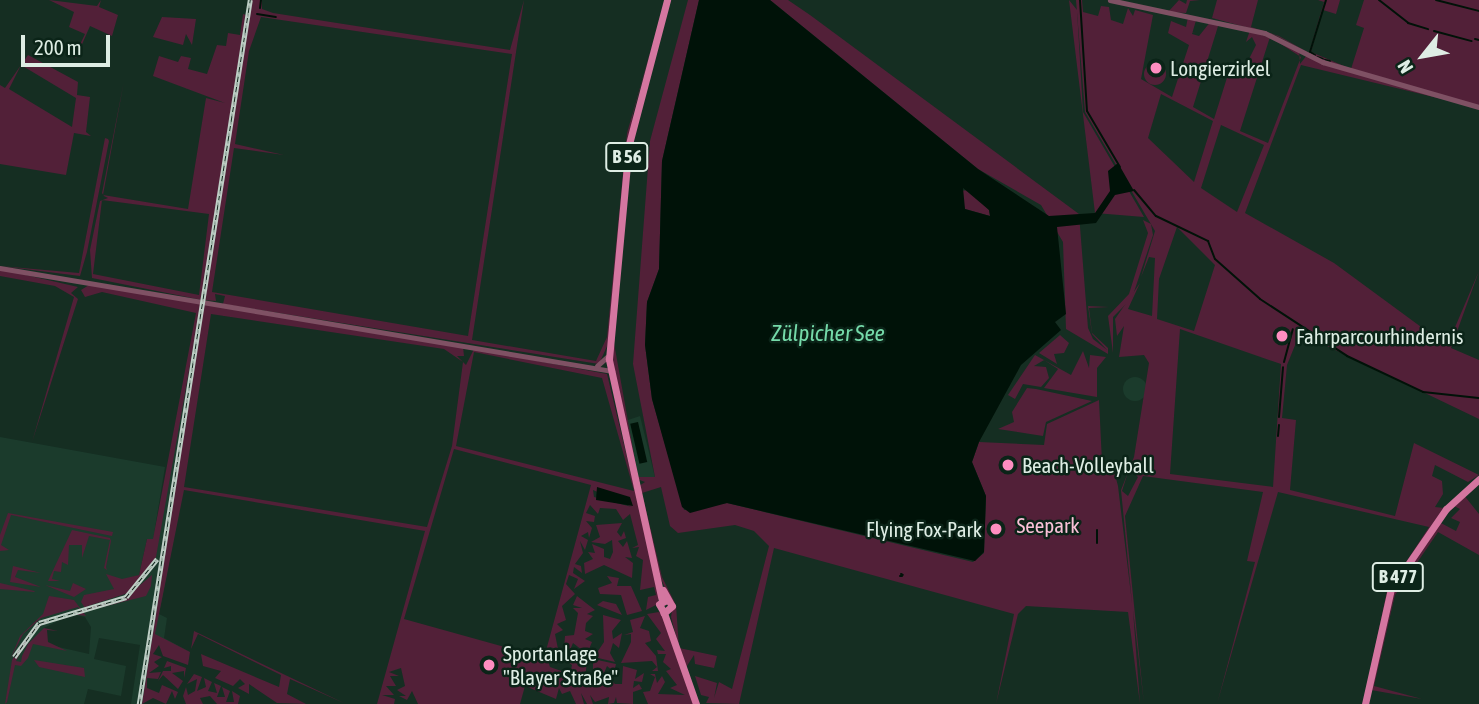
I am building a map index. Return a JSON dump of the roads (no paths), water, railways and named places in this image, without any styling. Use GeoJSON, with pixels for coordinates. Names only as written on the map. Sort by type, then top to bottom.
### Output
{"type":"FeatureCollection","features":[{"type":"Feature","properties":{"kind":"main road","name":"B 56"},"geometry":{"type":"LineString","coordinates":[[667,0],[629,144],[610,339],[610,370],[674,642],[696,704]]}},
{"type":"Feature","properties":{"kind":"main road","name":"B 56"},"geometry":{"type":"LineString","coordinates":[[610,370],[612,318]]}},
{"type":"Feature","properties":{"kind":"main road","name":"B 477"},"geometry":{"type":"LineString","coordinates":[[1365,704],[1391,589],[1446,509],[1479,479]]}},
{"type":"Feature","properties":{"kind":"street"},"geometry":{"type":"LineString","coordinates":[[1110,0],[1230,23],[1304,52],[1479,107]]}},
{"type":"Feature","properties":{"kind":"street"},"geometry":{"type":"LineString","coordinates":[[0,268],[610,370]]}},
{"type":"Feature","properties":{"kind":"street","name":"B 56"},"geometry":{"type":"LineString","coordinates":[[597,366],[606,358],[610,339]]}},
{"type":"Feature","properties":{"kind":"street"},"geometry":{"type":"LineString","coordinates":[[585,366],[610,370]]}},
{"type":"Feature","properties":{"kind":"water","name":"Zülpicher See"},"geometry":{"type":"Polygon","coordinates":[[[699,0],[770,0],[978,169],[1049,216],[1095,213],[1110,191],[1108,171],[1118,163],[1134,191],[1115,195],[1096,223],[1057,227],[1066,314],[1055,322],[1061,330],[1021,365],[979,442],[972,462],[986,496],[984,552],[975,561],[727,503],[690,513],[682,507],[652,399],[645,345],[647,302],[659,269],[662,161],[699,0]],[[963,188],[965,209],[990,216],[989,210],[963,188]]]}},
{"type":"Feature","properties":{"kind":"water"},"geometry":{"type":"Polygon","coordinates":[[[638,422],[647,462],[639,464],[630,424],[638,422]]]}},
{"type":"Feature","properties":{"kind":"water"},"geometry":{"type":"Polygon","coordinates":[[[597,487],[630,497],[633,506],[596,500],[597,487]]]}},
{"type":"Feature","properties":{"kind":"waterway"},"geometry":{"type":"LineString","coordinates":[[260,8],[261,0]]}},
{"type":"Feature","properties":{"kind":"waterway"},"geometry":{"type":"LineString","coordinates":[[1080,0],[1087,111],[1120,167]]}},
{"type":"Feature","properties":{"kind":"waterway"},"geometry":{"type":"LineString","coordinates":[[1315,55],[1310,52],[1326,0]]}},
{"type":"Feature","properties":{"kind":"waterway"},"geometry":{"type":"LineString","coordinates":[[1379,0],[1408,23],[1428,29]]}},
{"type":"Feature","properties":{"kind":"waterway"},"geometry":{"type":"LineString","coordinates":[[1436,0],[1479,11]]}},
{"type":"Feature","properties":{"kind":"waterway"},"geometry":{"type":"LineString","coordinates":[[257,14],[276,17]]}},
{"type":"Feature","properties":{"kind":"waterway"},"geometry":{"type":"LineString","coordinates":[[1434,31],[1472,41]]}},
{"type":"Feature","properties":{"kind":"waterway"},"geometry":{"type":"LineString","coordinates":[[1475,39],[1479,40]]}},
{"type":"Feature","properties":{"kind":"waterway"},"geometry":{"type":"LineString","coordinates":[[1317,57],[1323,59]]}},
{"type":"Feature","properties":{"kind":"waterway"},"geometry":{"type":"LineString","coordinates":[[1325,60],[1330,61]]}},
{"type":"Feature","properties":{"kind":"waterway"},"geometry":{"type":"LineString","coordinates":[[1134,190],[1156,216],[1208,241],[1215,259],[1260,299],[1347,356],[1423,392],[1479,398]]}},
{"type":"Feature","properties":{"kind":"waterway"},"geometry":{"type":"LineString","coordinates":[[1284,362],[1293,329]]}},
{"type":"Feature","properties":{"kind":"waterway"},"geometry":{"type":"LineString","coordinates":[[1279,417],[1283,367]]}},
{"type":"Feature","properties":{"kind":"waterway"},"geometry":{"type":"LineString","coordinates":[[1278,436],[1279,425]]}},
{"type":"Feature","properties":{"kind":"waterway"},"geometry":{"type":"LineString","coordinates":[[1097,530],[1097,543]]}},
{"type":"Feature","properties":{"kind":"railway"},"geometry":{"type":"LineString","coordinates":[[139,704],[250,0]]}},
{"type":"Feature","properties":{"kind":"railway"},"geometry":{"type":"LineString","coordinates":[[14,657],[39,623],[126,597],[157,559]]}},
{"type":"Feature","properties":{"kind":"place","name":"Longierzirkel"},"geometry":{"type":"Point","coordinates":[1156,68]}},
{"type":"Feature","properties":{"kind":"place","name":"Fahrparcourhindernis"},"geometry":{"type":"Point","coordinates":[1282,336]}},
{"type":"Feature","properties":{"kind":"place","name":"Beach-Volleyball"},"geometry":{"type":"Point","coordinates":[1008,465]}},
{"type":"Feature","properties":{"kind":"place","name":"Flying Fox-Park"},"geometry":{"type":"Point","coordinates":[996,529]}},
{"type":"Feature","properties":{"kind":"place","name":"Sportanlage \"Blayer Straße\""},"geometry":{"type":"Point","coordinates":[489,665]}},
{"type":"Feature","properties":{"kind":"park label","name":"Seepark"},"geometry":{"type":"Point","coordinates":[1048,525]}}]}
